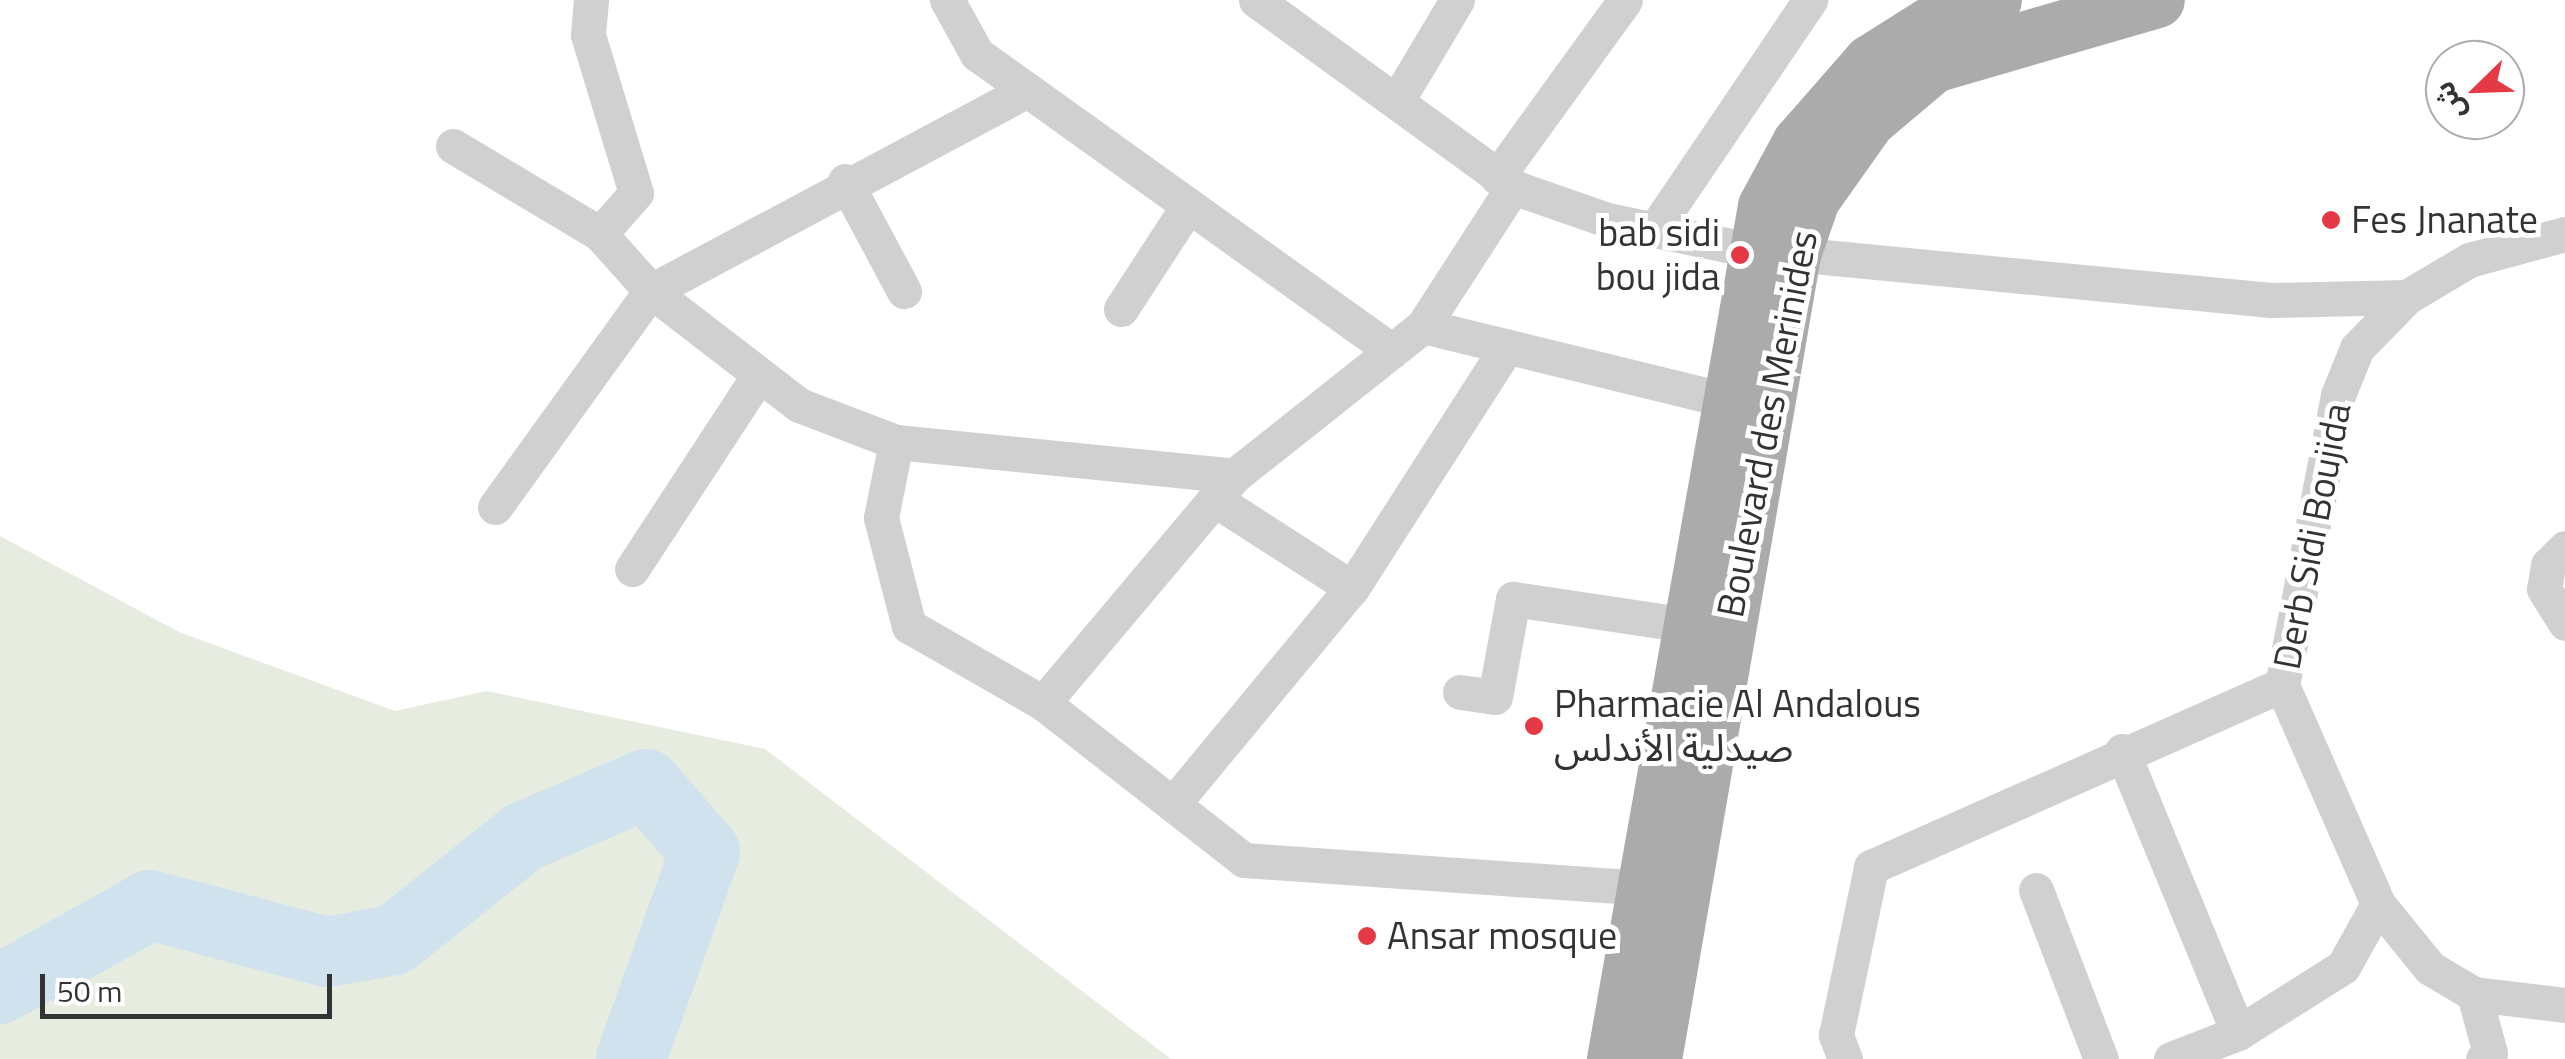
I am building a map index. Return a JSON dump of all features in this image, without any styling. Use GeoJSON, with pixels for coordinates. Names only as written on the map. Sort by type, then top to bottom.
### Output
{"type":"FeatureCollection","features":[{"type":"Feature","properties":{"kind":"main road","name":"Boulevard des Merinides"},"geometry":{"type":"LineString","coordinates":[[1654,1059],[1786,163],[1845,86],[1913,32],[1994,0]]}},
{"type":"Feature","properties":{"kind":"main road","name":"Boulevard des Merinides"},"geometry":{"type":"LineString","coordinates":[[1614,1059],[1726,400],[1772,252],[1832,166],[1909,82],[2002,38],[2157,0]]}},
{"type":"Feature","properties":{"kind":"street"},"geometry":{"type":"LineString","coordinates":[[592,0],[588,35],[636,193],[600,234]]}},
{"type":"Feature","properties":{"kind":"street"},"geometry":{"type":"LineString","coordinates":[[947,0],[976,54],[1186,208],[1392,351]]}},
{"type":"Feature","properties":{"kind":"street"},"geometry":{"type":"LineString","coordinates":[[1256,0],[1398,99],[1505,182],[1655,230],[1772,252],[2271,300],[2407,297]]}},
{"type":"Feature","properties":{"kind":"street"},"geometry":{"type":"LineString","coordinates":[[1398,99],[1457,0]]}},
{"type":"Feature","properties":{"kind":"street"},"geometry":{"type":"LineString","coordinates":[[1043,703],[1224,488],[1423,326],[1505,182],[1625,0]]}},
{"type":"Feature","properties":{"kind":"street"},"geometry":{"type":"LineString","coordinates":[[1655,230],[1810,0]]}},
{"type":"Feature","properties":{"kind":"street"},"geometry":{"type":"LineString","coordinates":[[495,507],[651,292],[844,182],[1026,91]]}},
{"type":"Feature","properties":{"kind":"street"},"geometry":{"type":"LineString","coordinates":[[452,146],[600,234],[651,292],[799,405],[896,442],[1224,488],[1352,588]]}},
{"type":"Feature","properties":{"kind":"street"},"geometry":{"type":"LineString","coordinates":[[844,182],[904,291]]}},
{"type":"Feature","properties":{"kind":"street"},"geometry":{"type":"LineString","coordinates":[[1121,308],[1186,208]]}},
{"type":"Feature","properties":{"kind":"street","name":"Derb Sidi Boujida"},"geometry":{"type":"LineString","coordinates":[[2565,234],[2469,260],[2407,297],[2357,348],[2338,396],[2282,685],[2378,904],[2430,968],[2474,994],[2565,1004]]}},
{"type":"Feature","properties":{"kind":"street"},"geometry":{"type":"LineString","coordinates":[[1423,326],[1726,400]]}},
{"type":"Feature","properties":{"kind":"street"},"geometry":{"type":"LineString","coordinates":[[1174,804],[1352,588],[1507,346]]}},
{"type":"Feature","properties":{"kind":"street"},"geometry":{"type":"LineString","coordinates":[[632,569],[759,376]]}},
{"type":"Feature","properties":{"kind":"street"},"geometry":{"type":"LineString","coordinates":[[896,442],[882,518],[909,626],[1043,703],[1244,860],[1644,888]]}},
{"type":"Feature","properties":{"kind":"street"},"geometry":{"type":"LineString","coordinates":[[2565,548],[2548,565],[2544,589],[2565,624]]}},
{"type":"Feature","properties":{"kind":"street"},"geometry":{"type":"LineString","coordinates":[[1460,692],[1495,697],[1513,599],[1688,625]]}},
{"type":"Feature","properties":{"kind":"street"},"geometry":{"type":"LineString","coordinates":[[1845,1059],[1836,1035],[1871,867],[2122,751],[2282,685]]}},
{"type":"Feature","properties":{"kind":"street"},"geometry":{"type":"LineString","coordinates":[[2122,751],[2238,1033]]}},
{"type":"Feature","properties":{"kind":"street"},"geometry":{"type":"LineString","coordinates":[[2036,890],[2100,1059]]}},
{"type":"Feature","properties":{"kind":"street"},"geometry":{"type":"LineString","coordinates":[[2171,1059],[2238,1033],[2343,967],[2378,904]]}},
{"type":"Feature","properties":{"kind":"street"},"geometry":{"type":"LineString","coordinates":[[2474,994],[2490,1057]]}},
{"type":"Feature","properties":{"kind":"shaded area"},"geometry":{"type":"Polygon","coordinates":[[[0,536],[179,632],[395,711],[487,691],[765,749],[1171,1059],[0,1059],[0,536]]]}},
{"type":"Feature","properties":{"kind":"waterway"},"geometry":{"type":"LineString","coordinates":[[0,989],[150,905],[327,952],[394,940],[523,837],[646,784],[705,852],[631,1059]]}},
{"type":"Feature","properties":{"kind":"place","name":"Fes Jnanate"},"geometry":{"type":"Point","coordinates":[2331,220]}},
{"type":"Feature","properties":{"kind":"place","name":"bab sidi bou jida"},"geometry":{"type":"Point","coordinates":[1740,255]}},
{"type":"Feature","properties":{"kind":"place","name":"Pharmacie Al Andalous صيدلية الأندلس"},"geometry":{"type":"Point","coordinates":[1534,726]}},
{"type":"Feature","properties":{"kind":"place","name":"Ansar mosque"},"geometry":{"type":"Point","coordinates":[1367,936]}}]}
